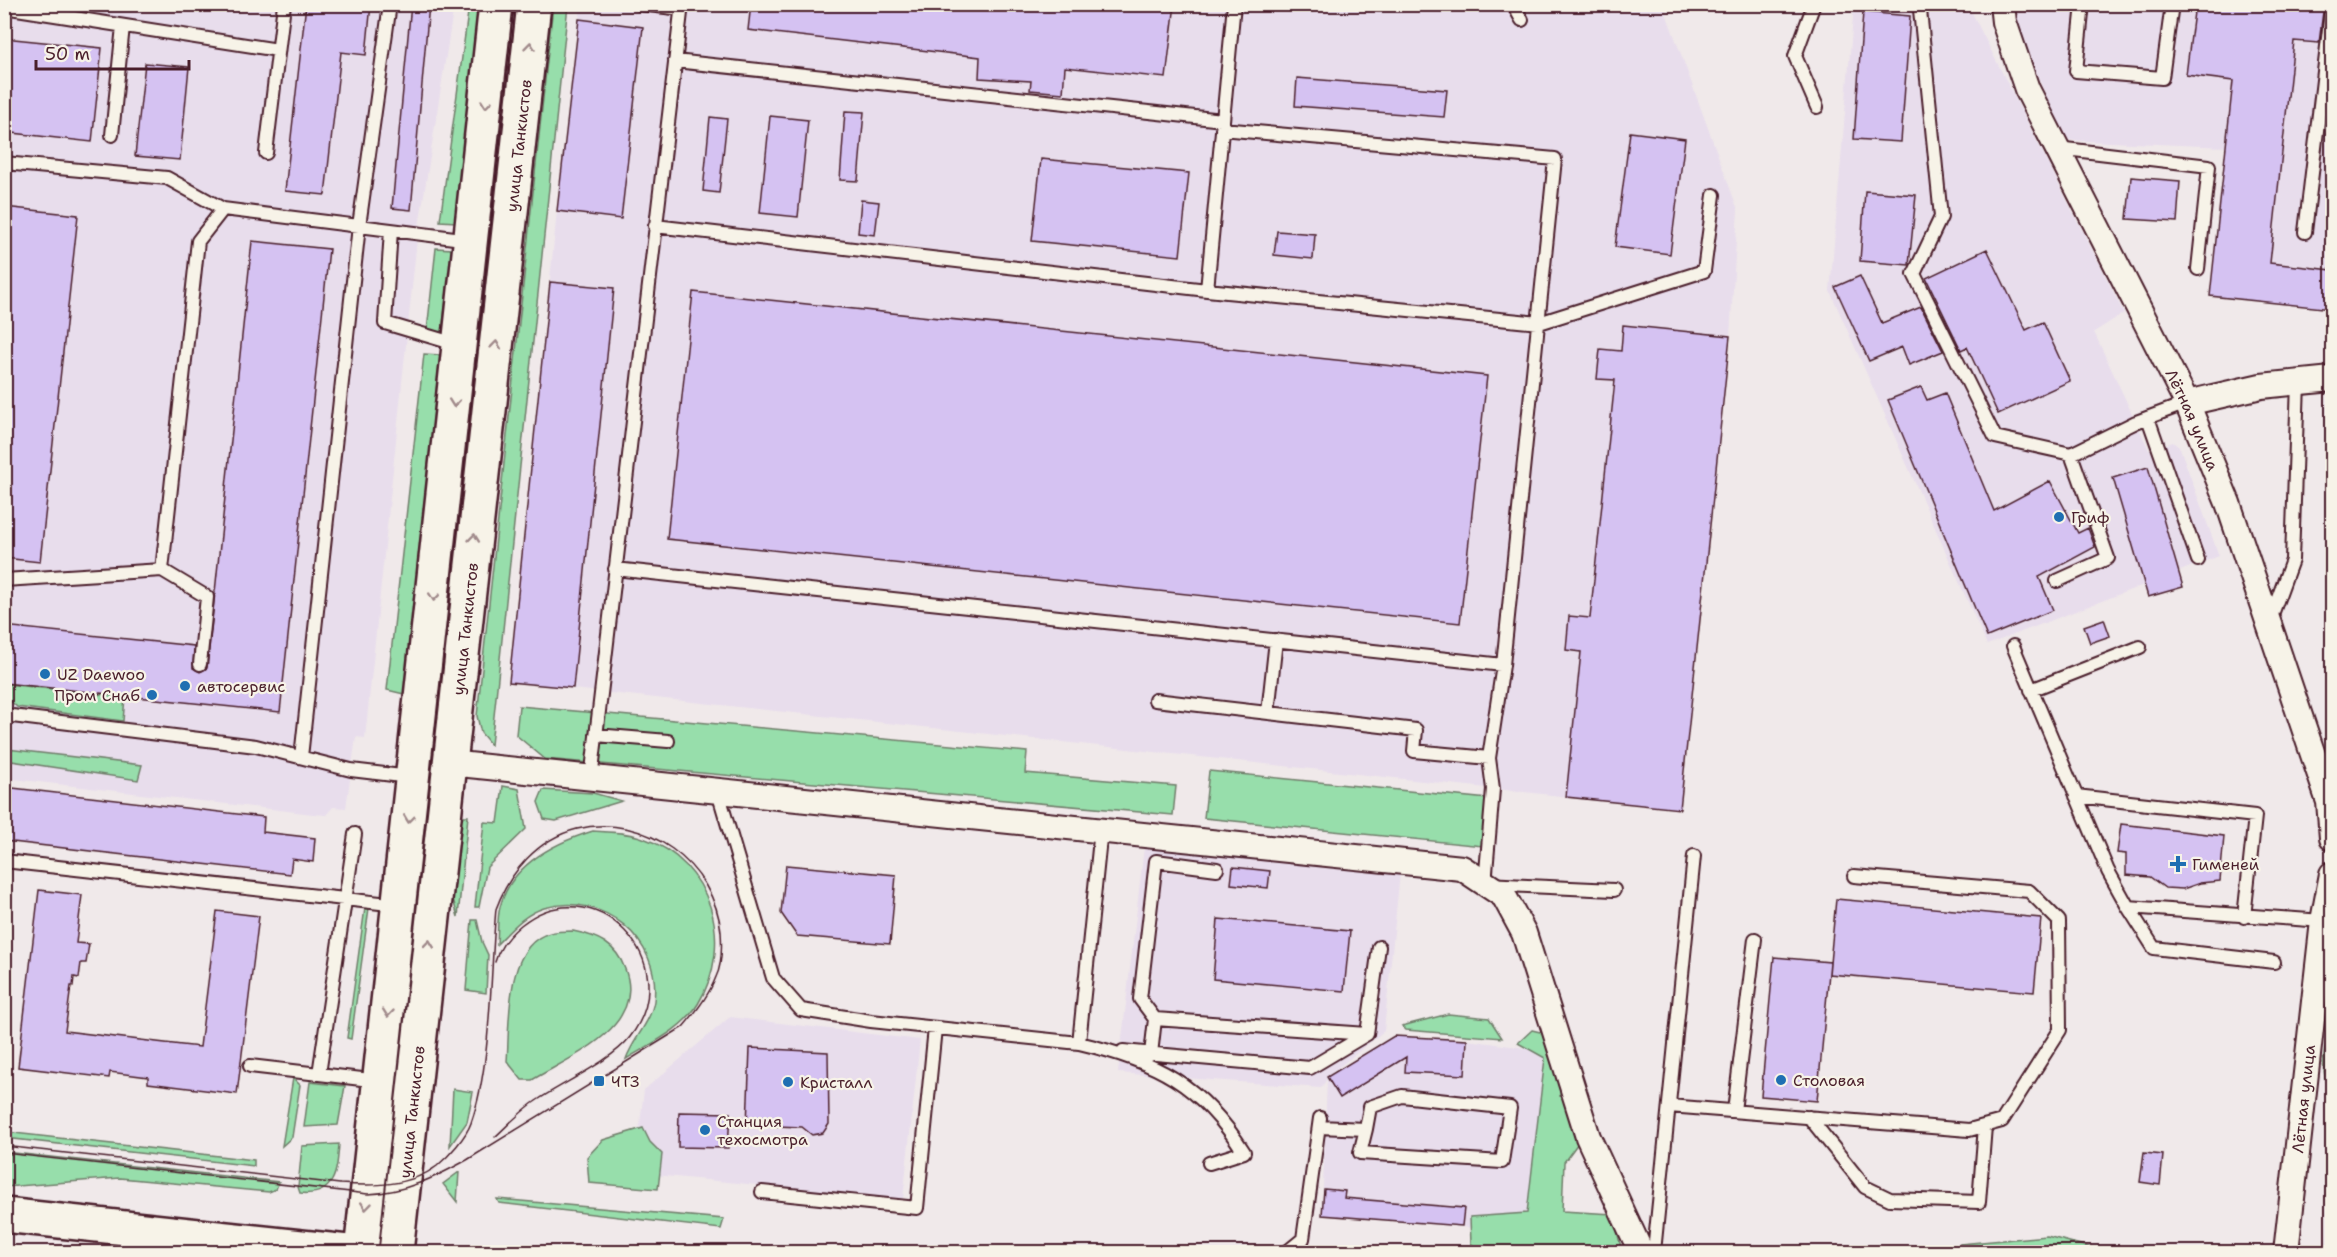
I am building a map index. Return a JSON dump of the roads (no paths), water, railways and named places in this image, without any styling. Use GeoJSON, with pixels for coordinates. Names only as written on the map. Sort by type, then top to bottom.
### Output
{"type":"FeatureCollection","features":[{"type":"Feature","properties":{"kind":"main road","name":"улица Танкистов"},"geometry":{"type":"LineString","coordinates":[[361,1252],[496,4]]}},
{"type":"Feature","properties":{"kind":"main road","name":"улица Танкистов"},"geometry":{"type":"LineString","coordinates":[[396,1252],[534,4]]}},
{"type":"Feature","properties":{"kind":"main road"},"geometry":{"type":"LineString","coordinates":[[415,769],[449,763]]}},
{"type":"Feature","properties":{"kind":"main road"},"geometry":{"type":"LineString","coordinates":[[5,1218],[348,1252]]}},
{"type":"Feature","properties":{"kind":"street","name":"Лётная улица"},"geometry":{"type":"LineString","coordinates":[[2000,10],[2027,89],[2187,403],[2228,503],[2329,802],[2332,838]]}},
{"type":"Feature","properties":{"kind":"street"},"geometry":{"type":"LineString","coordinates":[[2187,403],[2261,386],[2332,379]]}},
{"type":"Feature","properties":{"kind":"street"},"geometry":{"type":"LineString","coordinates":[[449,763],[1462,868],[1504,896],[1524,933],[1588,1137],[1641,1252]]}},
{"type":"Feature","properties":{"kind":"street","name":"Лётная улица"},"geometry":{"type":"LineString","coordinates":[[2286,1252],[2323,921],[2332,874]]}},
{"type":"Feature","properties":{"kind":"lane"},"geometry":{"type":"LineString","coordinates":[[266,153],[284,4]]}},
{"type":"Feature","properties":{"kind":"lane"},"geometry":{"type":"LineString","coordinates":[[301,757],[359,226],[390,4]]}},
{"type":"Feature","properties":{"kind":"lane"},"geometry":{"type":"LineString","coordinates":[[591,779],[682,7],[640,4]]}},
{"type":"Feature","properties":{"kind":"lane"},"geometry":{"type":"LineString","coordinates":[[1207,290],[1234,4]]}},
{"type":"Feature","properties":{"kind":"lane"},"geometry":{"type":"LineString","coordinates":[[1513,4],[1522,20]]}},
{"type":"Feature","properties":{"kind":"lane"},"geometry":{"type":"LineString","coordinates":[[1814,4],[1795,56],[1817,107]]}},
{"type":"Feature","properties":{"kind":"lane"},"geometry":{"type":"LineString","coordinates":[[2083,4],[2076,71],[2162,78],[2172,4]]}},
{"type":"Feature","properties":{"kind":"lane"},"geometry":{"type":"LineString","coordinates":[[2305,232],[2332,4]]}},
{"type":"Feature","properties":{"kind":"lane"},"geometry":{"type":"LineString","coordinates":[[4,7],[278,50]]}},
{"type":"Feature","properties":{"kind":"lane"},"geometry":{"type":"LineString","coordinates":[[1920,10],[1941,217],[1914,274],[1995,437],[2071,454],[2148,418],[2187,403]]}},
{"type":"Feature","properties":{"kind":"lane"},"geometry":{"type":"LineString","coordinates":[[112,135],[123,26]]}},
{"type":"Feature","properties":{"kind":"lane"},"geometry":{"type":"LineString","coordinates":[[675,61],[1223,124],[1555,159],[1503,665],[1489,758],[1493,789],[1485,884],[1614,890]]}},
{"type":"Feature","properties":{"kind":"lane"},"geometry":{"type":"LineString","coordinates":[[2057,148],[2209,166],[2198,269]]}},
{"type":"Feature","properties":{"kind":"lane"},"geometry":{"type":"LineString","coordinates":[[4,163],[167,178],[223,209],[471,240]]}},
{"type":"Feature","properties":{"kind":"lane"},"geometry":{"type":"LineString","coordinates":[[655,226],[1207,290],[1539,324],[1704,271],[1714,195]]}},
{"type":"Feature","properties":{"kind":"lane"},"geometry":{"type":"LineString","coordinates":[[162,570],[198,241],[223,209]]}},
{"type":"Feature","properties":{"kind":"lane"},"geometry":{"type":"LineString","coordinates":[[391,230],[385,324],[460,346]]}},
{"type":"Feature","properties":{"kind":"lane"},"geometry":{"type":"LineString","coordinates":[[2268,623],[2292,560],[2298,382]]}},
{"type":"Feature","properties":{"kind":"lane"},"geometry":{"type":"LineString","coordinates":[[2148,418],[2198,560]]}},
{"type":"Feature","properties":{"kind":"lane"},"geometry":{"type":"LineString","coordinates":[[2057,580],[2108,558],[2071,454]]}},
{"type":"Feature","properties":{"kind":"lane"},"geometry":{"type":"LineString","coordinates":[[615,569],[1503,665]]}},
{"type":"Feature","properties":{"kind":"lane"},"geometry":{"type":"LineString","coordinates":[[4,580],[162,570],[207,597],[200,664]]}},
{"type":"Feature","properties":{"kind":"lane"},"geometry":{"type":"LineString","coordinates":[[1268,713],[1276,640]]}},
{"type":"Feature","properties":{"kind":"lane"},"geometry":{"type":"LineString","coordinates":[[2013,646],[2108,871],[2154,948],[2274,962]]}},
{"type":"Feature","properties":{"kind":"lane"},"geometry":{"type":"LineString","coordinates":[[2031,690],[2140,647]]}},
{"type":"Feature","properties":{"kind":"lane"},"geometry":{"type":"LineString","coordinates":[[1155,700],[1416,730],[1414,751],[1489,758]]}},
{"type":"Feature","properties":{"kind":"lane"},"geometry":{"type":"LineString","coordinates":[[4,715],[256,746],[351,770],[415,769]]}},
{"type":"Feature","properties":{"kind":"lane"},"geometry":{"type":"LineString","coordinates":[[596,735],[668,741]]}},
{"type":"Feature","properties":{"kind":"lane"},"geometry":{"type":"LineString","coordinates":[[718,792],[773,978],[801,1010],[935,1028],[1079,1043],[1104,1049],[1150,1066],[1180,1082],[1204,1099],[1244,1152],[1209,1163]]}},
{"type":"Feature","properties":{"kind":"lane"},"geometry":{"type":"LineString","coordinates":[[2076,795],[2255,816],[2244,917]]}},
{"type":"Feature","properties":{"kind":"lane"},"geometry":{"type":"LineString","coordinates":[[1079,1043],[1101,829]]}},
{"type":"Feature","properties":{"kind":"lane"},"geometry":{"type":"LineString","coordinates":[[319,1074],[347,900],[355,834]]}},
{"type":"Feature","properties":{"kind":"lane"},"geometry":{"type":"LineString","coordinates":[[1654,1252],[1694,856]]}},
{"type":"Feature","properties":{"kind":"lane"},"geometry":{"type":"LineString","coordinates":[[4,861],[399,905]]}},
{"type":"Feature","properties":{"kind":"lane"},"geometry":{"type":"LineString","coordinates":[[1151,1054],[1155,1019],[1140,999],[1156,861],[1217,869]]}},
{"type":"Feature","properties":{"kind":"lane"},"geometry":{"type":"LineString","coordinates":[[1669,1106],[1969,1130],[2002,1121],[2060,1030],[2059,921],[2029,891],[1854,876]]}},
{"type":"Feature","properties":{"kind":"lane"},"geometry":{"type":"LineString","coordinates":[[2128,907],[2323,921]]}},
{"type":"Feature","properties":{"kind":"lane"},"geometry":{"type":"LineString","coordinates":[[1734,1111],[1755,939]]}},
{"type":"Feature","properties":{"kind":"lane"},"geometry":{"type":"LineString","coordinates":[[1367,1034],[1379,947]]}},
{"type":"Feature","properties":{"kind":"lane"},"geometry":{"type":"LineString","coordinates":[[1155,1019],[1367,1034]]}},
{"type":"Feature","properties":{"kind":"lane"},"geometry":{"type":"LineString","coordinates":[[762,1192],[917,1208],[935,1028]]}},
{"type":"Feature","properties":{"kind":"lane"},"geometry":{"type":"LineString","coordinates":[[1104,1049],[1310,1068],[1367,1034]]}},
{"type":"Feature","properties":{"kind":"lane"},"geometry":{"type":"LineString","coordinates":[[250,1066],[380,1081]]}},
{"type":"Feature","properties":{"kind":"lane"},"geometry":{"type":"LineString","coordinates":[[1402,1096],[1510,1108],[1502,1162],[1360,1153],[1366,1130],[1370,1107],[1402,1096]]}},
{"type":"Feature","properties":{"kind":"lane"},"geometry":{"type":"LineString","coordinates":[[1809,1117],[1865,1186],[1890,1199],[1979,1202],[1985,1126]]}},
{"type":"Feature","properties":{"kind":"lane"},"geometry":{"type":"LineString","coordinates":[[1287,1252],[1303,1239],[1319,1122],[1366,1130]]}},
{"type":"Feature","properties":{"kind":"tram line"},"geometry":{"type":"LineString","coordinates":[[4,1146],[340,1184],[378,1185],[415,1178],[437,1166],[447,1157],[471,1123],[478,1099],[487,1046],[496,909],[517,871],[537,849],[577,829],[602,826],[627,828],[651,836],[672,849],[691,865],[706,885],[716,908],[721,932],[718,972],[706,997],[683,1027],[467,1160],[419,1183],[382,1193],[368,1194],[4,1153]]}},
{"type":"Feature","properties":{"kind":"tram line"},"geometry":{"type":"LineString","coordinates":[[495,962],[505,942],[521,925],[549,910],[577,907],[603,915],[625,931],[640,953],[648,980],[645,1008],[630,1037],[622,1046],[599,1063],[530,1105],[495,1137]]}},
{"type":"Feature","properties":{"kind":"place","name":"Гриф"},"geometry":{"type":"Point","coordinates":[2059,517]}},
{"type":"Feature","properties":{"kind":"place","name":"UZ Daewoo"},"geometry":{"type":"Point","coordinates":[45,674]}},
{"type":"Feature","properties":{"kind":"place","name":"автосервис"},"geometry":{"type":"Point","coordinates":[185,686]}},
{"type":"Feature","properties":{"kind":"place","name":"Пром Снаб"},"geometry":{"type":"Point","coordinates":[152,695]}},
{"type":"Feature","properties":{"kind":"place","name":"Гименей"},"geometry":{"type":"Point","coordinates":[2178,864]}},
{"type":"Feature","properties":{"kind":"place","name":"Столовая"},"geometry":{"type":"Point","coordinates":[1781,1080]}},
{"type":"Feature","properties":{"kind":"place","name":"ЧТЗ"},"geometry":{"type":"Point","coordinates":[599,1081]}},
{"type":"Feature","properties":{"kind":"place","name":"Кристалл"},"geometry":{"type":"Point","coordinates":[788,1082]}},
{"type":"Feature","properties":{"kind":"place","name":"Станция техосмотра"},"geometry":{"type":"Point","coordinates":[705,1130]}}]}
